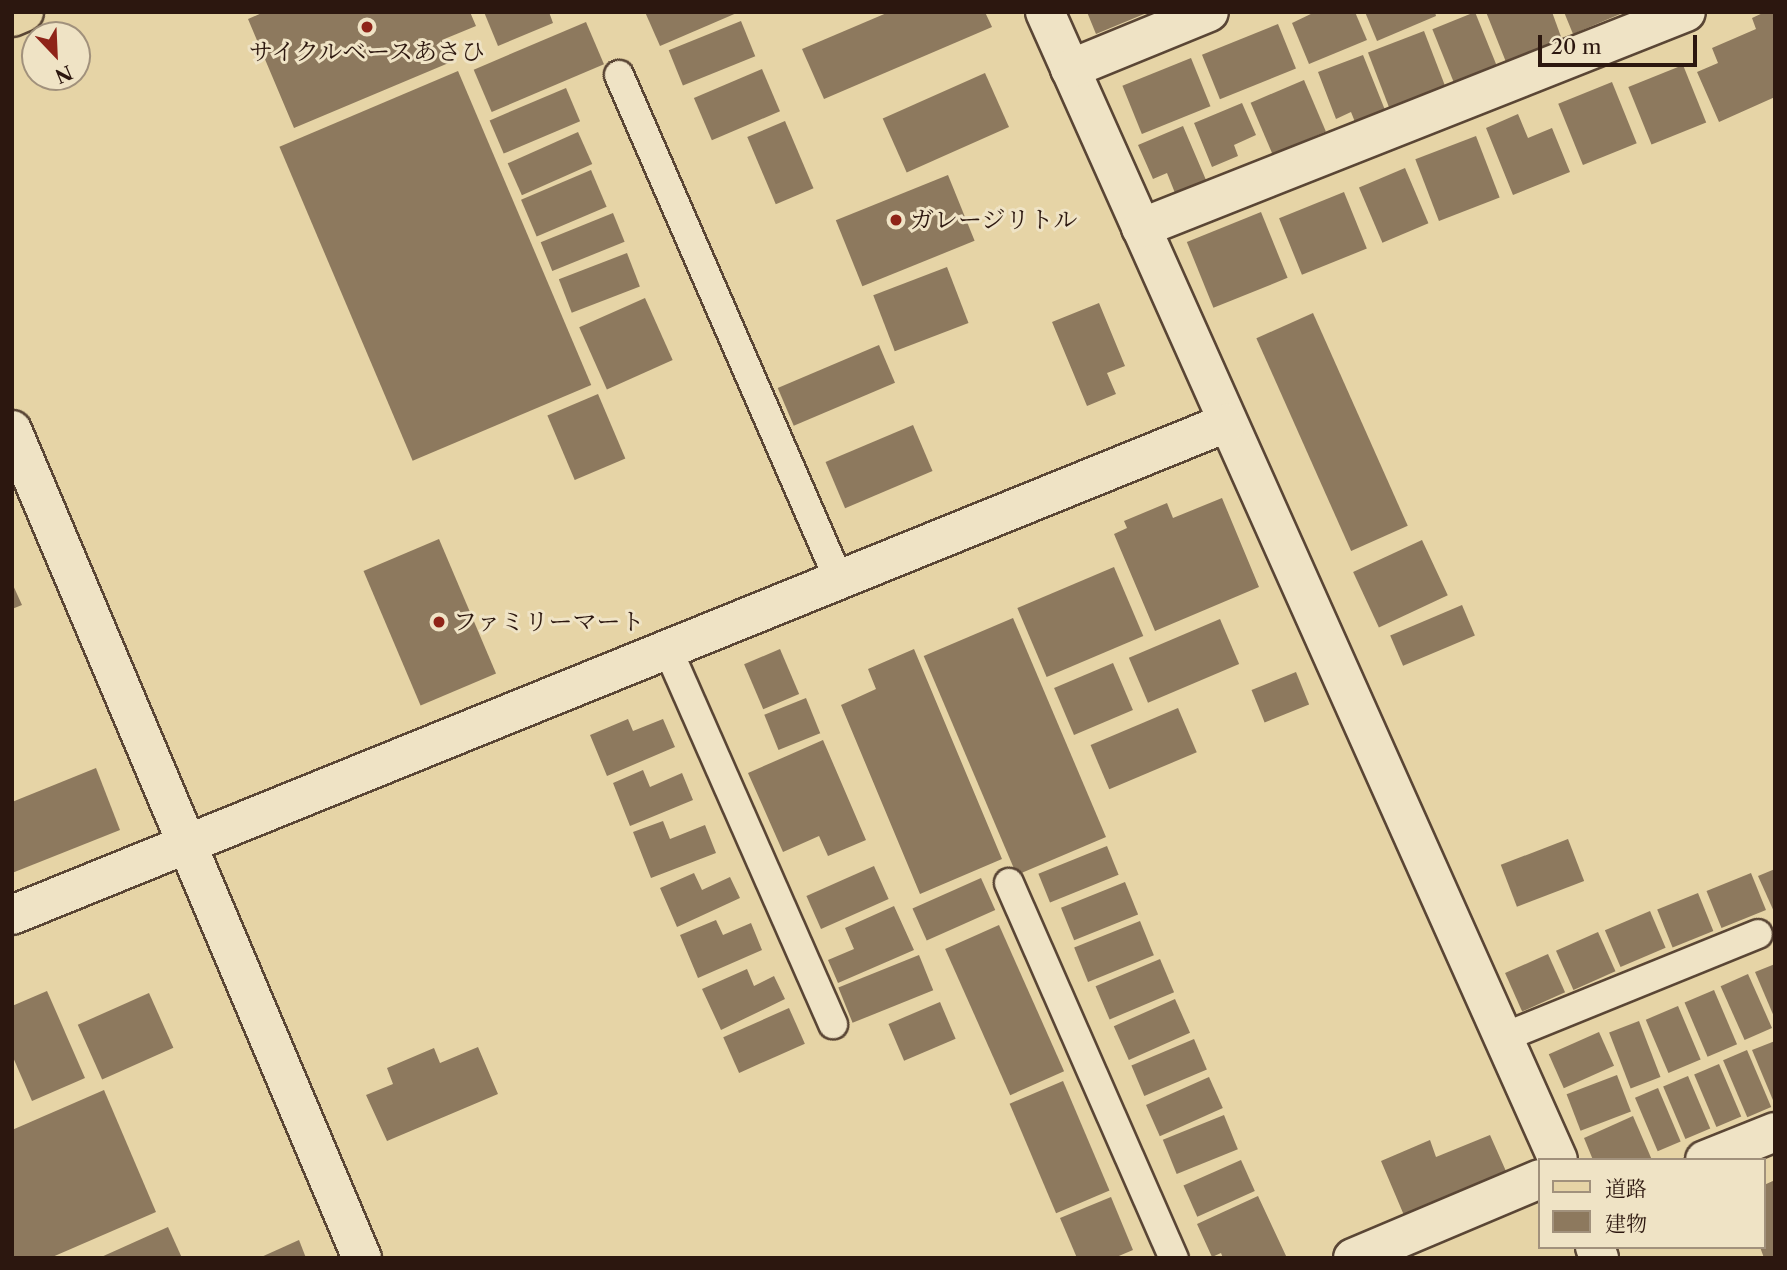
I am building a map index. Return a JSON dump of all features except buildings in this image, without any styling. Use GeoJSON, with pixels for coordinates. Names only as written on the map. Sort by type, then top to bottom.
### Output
{"type":"FeatureCollection","features":[{"type":"Feature","properties":{"kind":"street"},"geometry":{"type":"LineString","coordinates":[[1045,12],[1226,423],[1557,1158]]}},
{"type":"Feature","properties":{"kind":"street"},"geometry":{"type":"LineString","coordinates":[[1070,69],[1209,12]]}},
{"type":"Feature","properties":{"kind":"street"},"geometry":{"type":"LineString","coordinates":[[1140,228],[1686,12]]}},
{"type":"Feature","properties":{"kind":"street"},"geometry":{"type":"LineString","coordinates":[[12,915],[188,846],[1226,423]]}},
{"type":"Feature","properties":{"kind":"street"},"geometry":{"type":"LineString","coordinates":[[12,430],[362,1258]]}},
{"type":"Feature","properties":{"kind":"street"},"geometry":{"type":"LineString","coordinates":[[1710,1158],[1775,1132]]}},
{"type":"Feature","properties":{"kind":"street"},"geometry":{"type":"LineString","coordinates":[[1353,1258],[1538,1181]]}},
{"type":"Feature","properties":{"kind":"lane"},"geometry":{"type":"LineString","coordinates":[[619,75],[839,580]]}},
{"type":"Feature","properties":{"kind":"lane"},"geometry":{"type":"LineString","coordinates":[[668,650],[833,1024]]}},
{"type":"Feature","properties":{"kind":"lane"},"geometry":{"type":"LineString","coordinates":[[1009,883],[1174,1258]]}},
{"type":"Feature","properties":{"kind":"lane"},"geometry":{"type":"LineString","coordinates":[[1502,1038],[1758,934]]}},
{"type":"Feature","properties":{"kind":"place","name":"サイクルベースあさひ"},"geometry":{"type":"Point","coordinates":[367,27]}},
{"type":"Feature","properties":{"kind":"place","name":"ガレージリトル"},"geometry":{"type":"Point","coordinates":[896,220]}},
{"type":"Feature","properties":{"kind":"place","name":"ファミリーマート"},"geometry":{"type":"Point","coordinates":[439,622]}}]}
